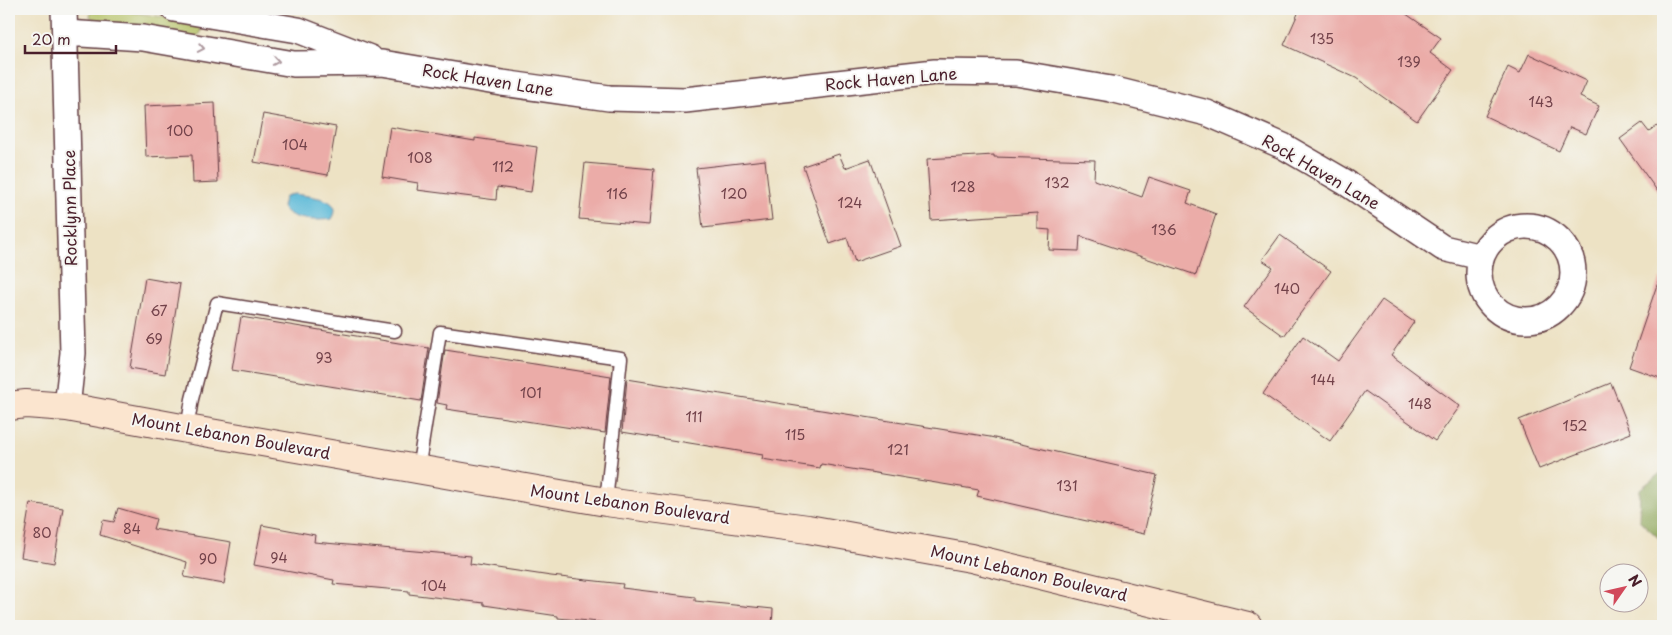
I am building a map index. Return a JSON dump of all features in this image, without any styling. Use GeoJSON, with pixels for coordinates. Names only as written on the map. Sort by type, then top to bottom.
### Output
{"type":"FeatureCollection","features":[{"type":"Feature","properties":{"kind":"street","name":"Rock Haven Lane"},"geometry":{"type":"LineString","coordinates":[[174,9],[298,30],[382,63]]}},
{"type":"Feature","properties":{"kind":"street"},"geometry":{"type":"LineString","coordinates":[[228,52],[234,19]]}},
{"type":"Feature","properties":{"kind":"street","name":"Rock Haven Lane"},"geometry":{"type":"LineString","coordinates":[[65,21],[143,38],[294,64],[382,63],[609,98],[685,100],[935,72],[1016,73],[1111,89],[1207,113],[1283,146],[1345,182],[1443,248],[1481,257]]}},
{"type":"Feature","properties":{"kind":"street","name":"Rocklynn Place"},"geometry":{"type":"LineString","coordinates":[[65,21],[73,353],[67,406]]}},
{"type":"Feature","properties":{"kind":"street","name":"Mount Lebanon Boulevard"},"geometry":{"type":"LineString","coordinates":[[9,406],[26,404],[67,406],[187,429],[606,502],[808,529],[971,558],[1193,619],[1248,626]]}},
{"type":"Feature","properties":{"kind":"lane"},"geometry":{"type":"LineString","coordinates":[[187,429],[192,399],[217,303],[395,331]]}},
{"type":"Feature","properties":{"kind":"lane"},"geometry":{"type":"LineString","coordinates":[[418,470],[440,332],[621,358],[606,502]]}},
{"type":"Feature","properties":{"kind":"green space"},"geometry":{"type":"Polygon","coordinates":[[[93,9],[110,9],[197,22],[201,28],[201,33],[195,38],[94,21],[90,16],[93,9]]]}},
{"type":"Feature","properties":{"kind":"green space"},"geometry":{"type":"Polygon","coordinates":[[[1663,471],[1663,542],[1639,520],[1640,489],[1663,471]]]}},
{"type":"Feature","properties":{"kind":"water"},"geometry":{"type":"Polygon","coordinates":[[[295,194],[316,197],[330,202],[334,206],[335,212],[332,219],[305,219],[286,212],[282,207],[284,198],[295,194]]]}},
{"type":"Feature","properties":{"kind":"building"},"geometry":{"type":"Polygon","coordinates":[[[1300,9],[1399,9],[1441,38],[1430,53],[1453,70],[1417,121],[1356,78],[1284,45],[1300,9]]]}},
{"type":"Feature","properties":{"kind":"building"},"geometry":{"type":"Polygon","coordinates":[[[1529,54],[1587,81],[1580,97],[1599,106],[1586,134],[1570,127],[1559,151],[1485,116],[1508,67],[1520,73],[1529,54]]]}},
{"type":"Feature","properties":{"kind":"building"},"geometry":{"type":"Polygon","coordinates":[[[215,103],[218,182],[193,183],[192,155],[146,157],[144,106],[215,103]]]}},
{"type":"Feature","properties":{"kind":"building"},"geometry":{"type":"Polygon","coordinates":[[[263,114],[336,127],[328,175],[254,162],[263,114]]]}},
{"type":"Feature","properties":{"kind":"building"},"geometry":{"type":"Polygon","coordinates":[[[1663,122],[1663,199],[1620,139],[1642,123],[1649,132],[1663,122]]]}},
{"type":"Feature","properties":{"kind":"building"},"geometry":{"type":"Polygon","coordinates":[[[390,127],[475,141],[475,138],[537,147],[531,192],[497,187],[496,200],[417,190],[418,183],[382,177],[390,127]]]}},
{"type":"Feature","properties":{"kind":"building"},"geometry":{"type":"Polygon","coordinates":[[[839,154],[845,168],[870,159],[901,246],[855,262],[847,238],[830,244],[803,166],[839,154]]]}},
{"type":"Feature","properties":{"kind":"building"},"geometry":{"type":"Polygon","coordinates":[[[994,155],[994,157],[1095,160],[1094,180],[1142,197],[1149,177],[1191,191],[1187,203],[1216,214],[1196,275],[1080,236],[1079,251],[1049,250],[1050,230],[1038,229],[1038,213],[931,220],[927,159],[994,155]]]}},
{"type":"Feature","properties":{"kind":"building"},"geometry":{"type":"Polygon","coordinates":[[[765,160],[772,220],[703,228],[696,168],[765,160]]]}},
{"type":"Feature","properties":{"kind":"building"},"geometry":{"type":"Polygon","coordinates":[[[585,163],[654,169],[649,225],[579,219],[585,163]]]}},
{"type":"Feature","properties":{"kind":"building"},"geometry":{"type":"Polygon","coordinates":[[[1280,235],[1331,271],[1284,336],[1244,307],[1273,267],[1262,260],[1280,235]]]}},
{"type":"Feature","properties":{"kind":"building"},"geometry":{"type":"Polygon","coordinates":[[[145,278],[180,284],[165,374],[130,368],[145,278]]]}},
{"type":"Feature","properties":{"kind":"building"},"geometry":{"type":"Polygon","coordinates":[[[1659,279],[1663,280],[1663,379],[1629,367],[1659,279]]]}},
{"type":"Feature","properties":{"kind":"building"},"geometry":{"type":"Polygon","coordinates":[[[1382,300],[1414,322],[1391,355],[1460,406],[1435,441],[1365,391],[1330,441],[1263,394],[1303,336],[1338,361],[1382,300]]]}},
{"type":"Feature","properties":{"kind":"building"},"geometry":{"type":"Polygon","coordinates":[[[241,317],[429,348],[421,401],[232,370],[241,317]]]}},
{"type":"Feature","properties":{"kind":"building"},"geometry":{"type":"Polygon","coordinates":[[[445,350],[611,376],[605,433],[446,409],[447,405],[437,403],[445,350]]]}},
{"type":"Feature","properties":{"kind":"building"},"geometry":{"type":"Polygon","coordinates":[[[627,379],[990,437],[1157,475],[1144,534],[977,496],[979,490],[821,464],[820,468],[762,459],[763,455],[622,432],[627,379]]]}},
{"type":"Feature","properties":{"kind":"building"},"geometry":{"type":"Polygon","coordinates":[[[1611,383],[1631,433],[1539,469],[1519,420],[1611,383]]]}},
{"type":"Feature","properties":{"kind":"building"},"geometry":{"type":"Polygon","coordinates":[[[30,503],[63,508],[54,563],[21,557],[30,503]]]}},
{"type":"Feature","properties":{"kind":"building"},"geometry":{"type":"Polygon","coordinates":[[[118,508],[156,519],[153,529],[231,542],[224,584],[184,577],[187,562],[100,535],[103,520],[114,522],[118,508]]]}},
{"type":"Feature","properties":{"kind":"building"},"geometry":{"type":"Polygon","coordinates":[[[262,525],[315,535],[314,542],[471,556],[470,564],[623,584],[622,588],[695,597],[695,601],[773,609],[772,626],[639,626],[558,618],[558,616],[484,605],[484,603],[409,594],[409,591],[333,584],[334,580],[254,565],[262,525]]]}}]}
